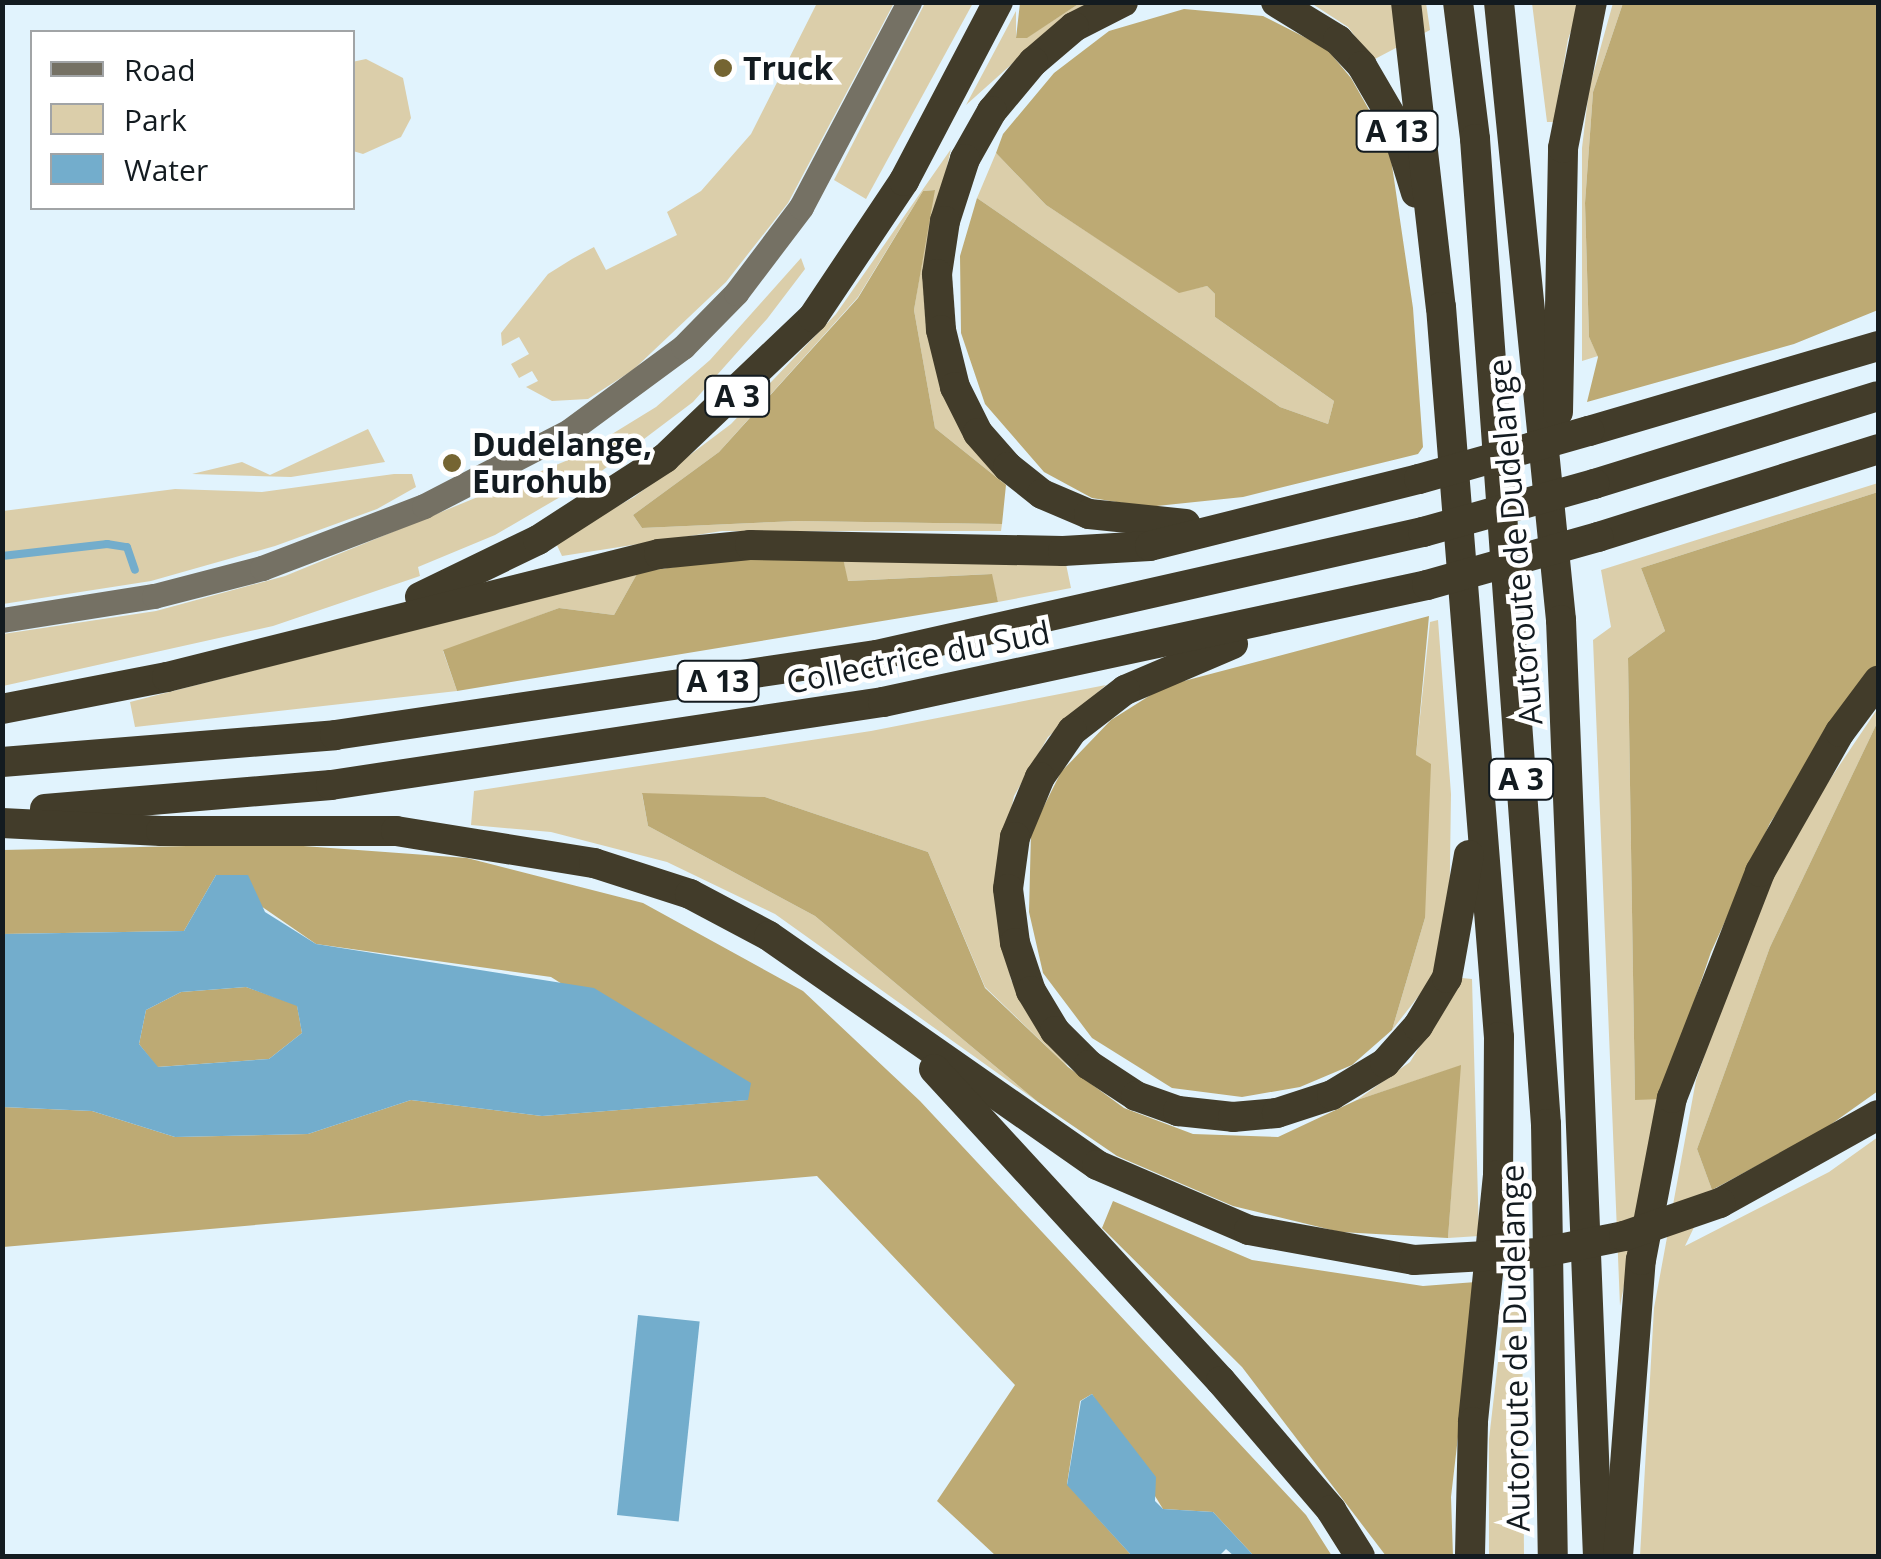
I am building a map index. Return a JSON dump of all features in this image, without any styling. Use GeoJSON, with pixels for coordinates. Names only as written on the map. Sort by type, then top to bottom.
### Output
{"type":"FeatureCollection","features":[{"type":"Feature","properties":{"kind":"highway","name":"A 3"},"geometry":{"type":"LineString","coordinates":[[2,709],[330,636],[538,540],[665,458],[723,410],[814,317],[904,181],[998,2]]}},
{"type":"Feature","properties":{"kind":"highway"},"geometry":{"type":"LineString","coordinates":[[1123,2],[1074,28],[1032,62],[992,111],[965,159],[945,221],[937,274],[941,330],[955,387],[978,433],[1042,494],[1089,514],[1148,526],[1253,523]]}},
{"type":"Feature","properties":{"kind":"highway","name":"A 13"},"geometry":{"type":"LineString","coordinates":[[1276,2],[1338,40],[1362,66],[1394,121],[1441,307]]}},
{"type":"Feature","properties":{"kind":"highway","name":"A 3"},"geometry":{"type":"LineString","coordinates":[[1406,2],[1441,307],[1476,792],[1499,1037],[1498,1174],[1473,1422],[1470,1556]]}},
{"type":"Feature","properties":{"kind":"highway","name":"Autoroute de Dudelange"},"geometry":{"type":"LineString","coordinates":[[1458,2],[1474,139],[1546,1124],[1553,1556]]}},
{"type":"Feature","properties":{"kind":"highway","name":"Autoroute de Dudelange"},"geometry":{"type":"LineString","coordinates":[[1499,2],[1562,620],[1598,1556]]}},
{"type":"Feature","properties":{"kind":"highway","name":"A 3"},"geometry":{"type":"LineString","coordinates":[[1562,620],[1558,232],[1572,86],[1592,2]]}},
{"type":"Feature","properties":{"kind":"highway"},"geometry":{"type":"LineString","coordinates":[[1804,369],[1878,332]]}},
{"type":"Feature","properties":{"kind":"highway"},"geometry":{"type":"LineString","coordinates":[[330,636],[660,554],[750,545],[1080,550],[1150,546],[1419,479],[1878,346]]}},
{"type":"Feature","properties":{"kind":"highway","name":"Collectrice du Sud"},"geometry":{"type":"LineString","coordinates":[[2,762],[336,735],[857,658],[1424,532],[1878,396]]}},
{"type":"Feature","properties":{"kind":"highway","name":"Collectrice du Sud"},"geometry":{"type":"LineString","coordinates":[[2,812],[331,785],[632,743],[883,702],[1292,619],[1428,585],[1598,537],[1878,449]]}},
{"type":"Feature","properties":{"kind":"highway","name":"A 3"},"geometry":{"type":"LineString","coordinates":[[1292,619],[1125,690],[1072,731],[1040,777],[1015,837],[1008,888],[1015,943],[1055,1031],[1089,1066],[1136,1096],[1178,1111],[1233,1118],[1277,1113],[1332,1095],[1385,1063],[1418,1026],[1447,978],[1476,792]]}},
{"type":"Feature","properties":{"kind":"highway"},"geometry":{"type":"LineString","coordinates":[[1618,1556],[1641,1260],[1672,1098],[1760,872],[1840,732],[1878,680]]}},
{"type":"Feature","properties":{"kind":"highway"},"geometry":{"type":"LineString","coordinates":[[2,823],[161,831],[396,831],[594,863],[690,894],[770,936],[846,984],[891,1023],[1049,1135],[1186,1208],[1319,1246],[1414,1260],[1539,1253],[1624,1236],[1720,1204],[1878,1115]]}},
{"type":"Feature","properties":{"kind":"highway"},"geometry":{"type":"LineString","coordinates":[[891,1023],[1221,1381],[1331,1510],[1360,1556]]}},
{"type":"Feature","properties":{"kind":"main road"},"geometry":{"type":"LineString","coordinates":[[2,620],[154,596],[262,568],[454,492],[598,411],[684,347],[736,293],[801,207],[910,2]]}},
{"type":"Feature","properties":{"kind":"green space"},"geometry":{"type":"Polygon","coordinates":[[[817,3],[894,3],[788,203],[726,282],[633,370],[588,399],[552,401],[526,387],[538,381],[532,371],[519,378],[511,364],[529,354],[519,337],[502,346],[501,333],[548,274],[572,259],[594,247],[606,270],[677,235],[667,212],[701,191],[751,134],[817,3]]]}},
{"type":"Feature","properties":{"kind":"green space"},"geometry":{"type":"Polygon","coordinates":[[[925,3],[973,3],[866,199],[834,180],[925,3]]]}},
{"type":"Feature","properties":{"kind":"green space"},"geometry":{"type":"Polygon","coordinates":[[[1080,3],[1095,3],[1053,27],[966,105],[1016,11],[1016,37],[1026,38],[1080,3]]]}},
{"type":"Feature","properties":{"kind":"green space"},"geometry":{"type":"Polygon","coordinates":[[[1311,3],[1426,3],[1430,30],[1373,60],[1348,27],[1311,3]]]}},
{"type":"Feature","properties":{"kind":"green space"},"geometry":{"type":"Polygon","coordinates":[[[1532,3],[1582,3],[1568,39],[1554,122],[1547,122],[1532,3]]]}},
{"type":"Feature","properties":{"kind":"green space"},"geometry":{"type":"Polygon","coordinates":[[[1613,3],[1623,3],[1593,92],[1585,203],[1589,337],[1598,356],[1582,361],[1582,148],[1589,89],[1613,3]]]}},
{"type":"Feature","properties":{"kind":"green space"},"geometry":{"type":"Polygon","coordinates":[[[366,59],[403,78],[411,118],[401,137],[363,154],[355,152],[355,61],[366,59]]]}},
{"type":"Feature","properties":{"kind":"green space"},"geometry":{"type":"Polygon","coordinates":[[[951,149],[934,222],[928,322],[1006,485],[935,428],[914,310],[934,190],[923,191],[858,297],[719,452],[633,515],[642,528],[798,521],[1002,524],[1001,531],[722,531],[562,556],[555,541],[634,497],[731,424],[836,314],[951,149]]]}},
{"type":"Feature","properties":{"kind":"green space"},"geometry":{"type":"Polygon","coordinates":[[[996,153],[1046,205],[1179,292],[1207,286],[1215,294],[1215,317],[1334,401],[1328,424],[1280,407],[977,198],[996,153]]]}},
{"type":"Feature","properties":{"kind":"green space"},"geometry":{"type":"Polygon","coordinates":[[[801,258],[805,269],[767,319],[693,402],[591,479],[495,535],[418,567],[420,576],[273,626],[3,686],[3,634],[156,611],[285,576],[573,458],[656,407],[710,360],[801,258]]]}},
{"type":"Feature","properties":{"kind":"green space"},"geometry":{"type":"Polygon","coordinates":[[[368,429],[385,462],[291,477],[192,474],[242,462],[270,475],[368,429]]]}},
{"type":"Feature","properties":{"kind":"green space"},"geometry":{"type":"Polygon","coordinates":[[[412,474],[416,487],[377,509],[275,546],[151,581],[3,604],[3,511],[175,489],[262,492],[412,474]]]}},
{"type":"Feature","properties":{"kind":"green space"},"geometry":{"type":"Polygon","coordinates":[[[1878,483],[1878,492],[1641,568],[1665,631],[1628,658],[1635,1099],[1661,1099],[1620,1306],[1593,640],[1611,627],[1601,570],[1878,483]]]}},
{"type":"Feature","properties":{"kind":"green space"},"geometry":{"type":"Polygon","coordinates":[[[843,558],[1066,564],[1071,588],[998,602],[991,574],[847,581],[843,558]]]}},
{"type":"Feature","properties":{"kind":"green space"},"geometry":{"type":"Polygon","coordinates":[[[638,572],[614,615],[559,608],[443,651],[457,691],[135,727],[130,702],[638,572]]]}},
{"type":"Feature","properties":{"kind":"green space"},"geometry":{"type":"Polygon","coordinates":[[[1438,620],[1451,794],[1449,936],[1428,984],[1392,1030],[1425,918],[1416,755],[1430,622],[1438,620]]]}},
{"type":"Feature","properties":{"kind":"green space"},"geometry":{"type":"Polygon","coordinates":[[[1106,685],[1048,737],[1014,796],[999,865],[999,916],[1011,980],[1068,1067],[985,987],[928,852],[765,797],[642,794],[648,826],[815,916],[1038,1102],[775,914],[667,862],[551,832],[471,825],[474,791],[871,731],[1106,685]]]}},
{"type":"Feature","properties":{"kind":"green space"},"geometry":{"type":"Polygon","coordinates":[[[1878,708],[1878,721],[1770,947],[1697,1149],[1712,1190],[1685,1246],[1829,1172],[1878,1137],[1878,1556],[1640,1556],[1654,1308],[1696,1080],[1749,925],[1800,824],[1878,708]]]}},
{"type":"Feature","properties":{"kind":"green space"},"geometry":{"type":"Polygon","coordinates":[[[1462,978],[1472,979],[1479,1236],[1448,1238],[1460,1066],[1357,1100],[1410,1062],[1462,978]]]}},
{"type":"Feature","properties":{"kind":"green space"},"geometry":{"type":"Polygon","coordinates":[[[1522,1300],[1524,1556],[1489,1556],[1489,1439],[1505,1302],[1522,1300]]]}},
{"type":"Feature","properties":{"kind":"shaded area"},"geometry":{"type":"Polygon","coordinates":[[[1020,2],[1080,3],[1027,38],[1016,38],[1020,2]]]}},
{"type":"Feature","properties":{"kind":"shaded area"},"geometry":{"type":"Polygon","coordinates":[[[1623,3],[1878,3],[1878,310],[1794,344],[1587,402],[1598,357],[1589,337],[1585,203],[1593,92],[1623,3]]]}},
{"type":"Feature","properties":{"kind":"shaded area"},"geometry":{"type":"Polygon","coordinates":[[[1184,9],[1263,16],[1326,48],[1351,78],[1389,145],[1413,308],[1423,447],[1418,454],[1243,497],[1147,507],[1092,498],[1044,472],[985,404],[961,333],[960,256],[977,198],[1280,407],[1328,424],[1334,401],[1215,317],[1215,294],[1207,286],[1179,293],[1046,205],[996,153],[1003,134],[1054,73],[1109,31],[1184,9]]]}},
{"type":"Feature","properties":{"kind":"shaded area"},"geometry":{"type":"Polygon","coordinates":[[[935,190],[914,310],[935,428],[1006,485],[1002,524],[798,521],[642,528],[633,515],[719,452],[858,298],[923,191],[935,190]]]}},
{"type":"Feature","properties":{"kind":"shaded area"},"geometry":{"type":"Polygon","coordinates":[[[1878,492],[1878,665],[1770,823],[1711,952],[1661,1099],[1635,1100],[1628,658],[1665,631],[1641,568],[1878,492]]]}},
{"type":"Feature","properties":{"kind":"shaded area"},"geometry":{"type":"Polygon","coordinates":[[[756,556],[843,558],[848,581],[992,574],[998,602],[457,691],[443,650],[559,608],[614,615],[638,572],[756,556]]]}},
{"type":"Feature","properties":{"kind":"shaded area"},"geometry":{"type":"Polygon","coordinates":[[[1429,616],[1416,755],[1431,764],[1425,918],[1392,1030],[1352,1065],[1300,1087],[1242,1097],[1172,1088],[1092,1038],[1043,973],[1029,912],[1031,832],[1061,772],[1111,720],[1165,686],[1429,616]]]}},
{"type":"Feature","properties":{"kind":"shaded area"},"geometry":{"type":"Polygon","coordinates":[[[1878,721],[1878,1091],[1823,1130],[1712,1190],[1697,1149],[1770,947],[1878,721]]]}},
{"type":"Feature","properties":{"kind":"shaded area"},"geometry":{"type":"Polygon","coordinates":[[[642,793],[765,797],[928,852],[985,988],[1068,1067],[1124,1108],[1193,1134],[1278,1137],[1357,1100],[1461,1065],[1448,1238],[1340,1232],[1233,1206],[1117,1156],[1038,1102],[815,916],[648,826],[642,793]]]}},
{"type":"Feature","properties":{"kind":"shaded area"},"geometry":{"type":"Polygon","coordinates":[[[276,844],[467,858],[643,903],[803,991],[920,1101],[1306,1515],[1332,1556],[1254,1556],[1213,1512],[1163,1509],[1092,1394],[1080,1401],[1067,1484],[1132,1556],[996,1556],[937,1501],[1015,1385],[817,1176],[3,1247],[3,1107],[92,1111],[175,1137],[308,1134],[411,1100],[542,1116],[747,1100],[551,977],[316,944],[216,875],[184,931],[3,934],[2,850],[276,844]]]}},
{"type":"Feature","properties":{"kind":"shaded area"},"geometry":{"type":"Polygon","coordinates":[[[246,987],[297,1005],[302,1033],[269,1059],[157,1067],[139,1044],[146,1010],[181,992],[246,987]]]}},
{"type":"Feature","properties":{"kind":"shaded area"},"geometry":{"type":"Polygon","coordinates":[[[1113,1201],[1252,1260],[1423,1286],[1476,1282],[1451,1497],[1453,1556],[1386,1556],[1242,1367],[1102,1228],[1113,1201]]]}},
{"type":"Feature","properties":{"kind":"water"},"geometry":{"type":"Polygon","coordinates":[[[216,875],[248,875],[265,912],[316,944],[594,988],[751,1083],[748,1100],[542,1116],[411,1100],[308,1134],[175,1137],[92,1111],[3,1107],[3,934],[184,931],[216,875]],[[246,987],[181,992],[146,1010],[139,1044],[158,1067],[269,1059],[302,1033],[297,1006],[246,987]]]}},
{"type":"Feature","properties":{"kind":"water"},"geometry":{"type":"Polygon","coordinates":[[[638,1315],[700,1321],[679,1521],[617,1515],[638,1315]]]}},
{"type":"Feature","properties":{"kind":"water"},"geometry":{"type":"Polygon","coordinates":[[[1092,1394],[1156,1477],[1155,1501],[1163,1509],[1213,1512],[1254,1556],[1234,1556],[1226,1549],[1219,1556],[1132,1556],[1067,1485],[1081,1401],[1092,1394]]]}},
{"type":"Feature","properties":{"kind":"waterway"},"geometry":{"type":"LineString","coordinates":[[2,556],[107,544],[127,547],[135,570]]}},
{"type":"Feature","properties":{"kind":"place","name":"Truck"},"geometry":{"type":"Point","coordinates":[723,68]}},
{"type":"Feature","properties":{"kind":"place","name":"Dudelange, Eurohub"},"geometry":{"type":"Point","coordinates":[452,463]}}]}
